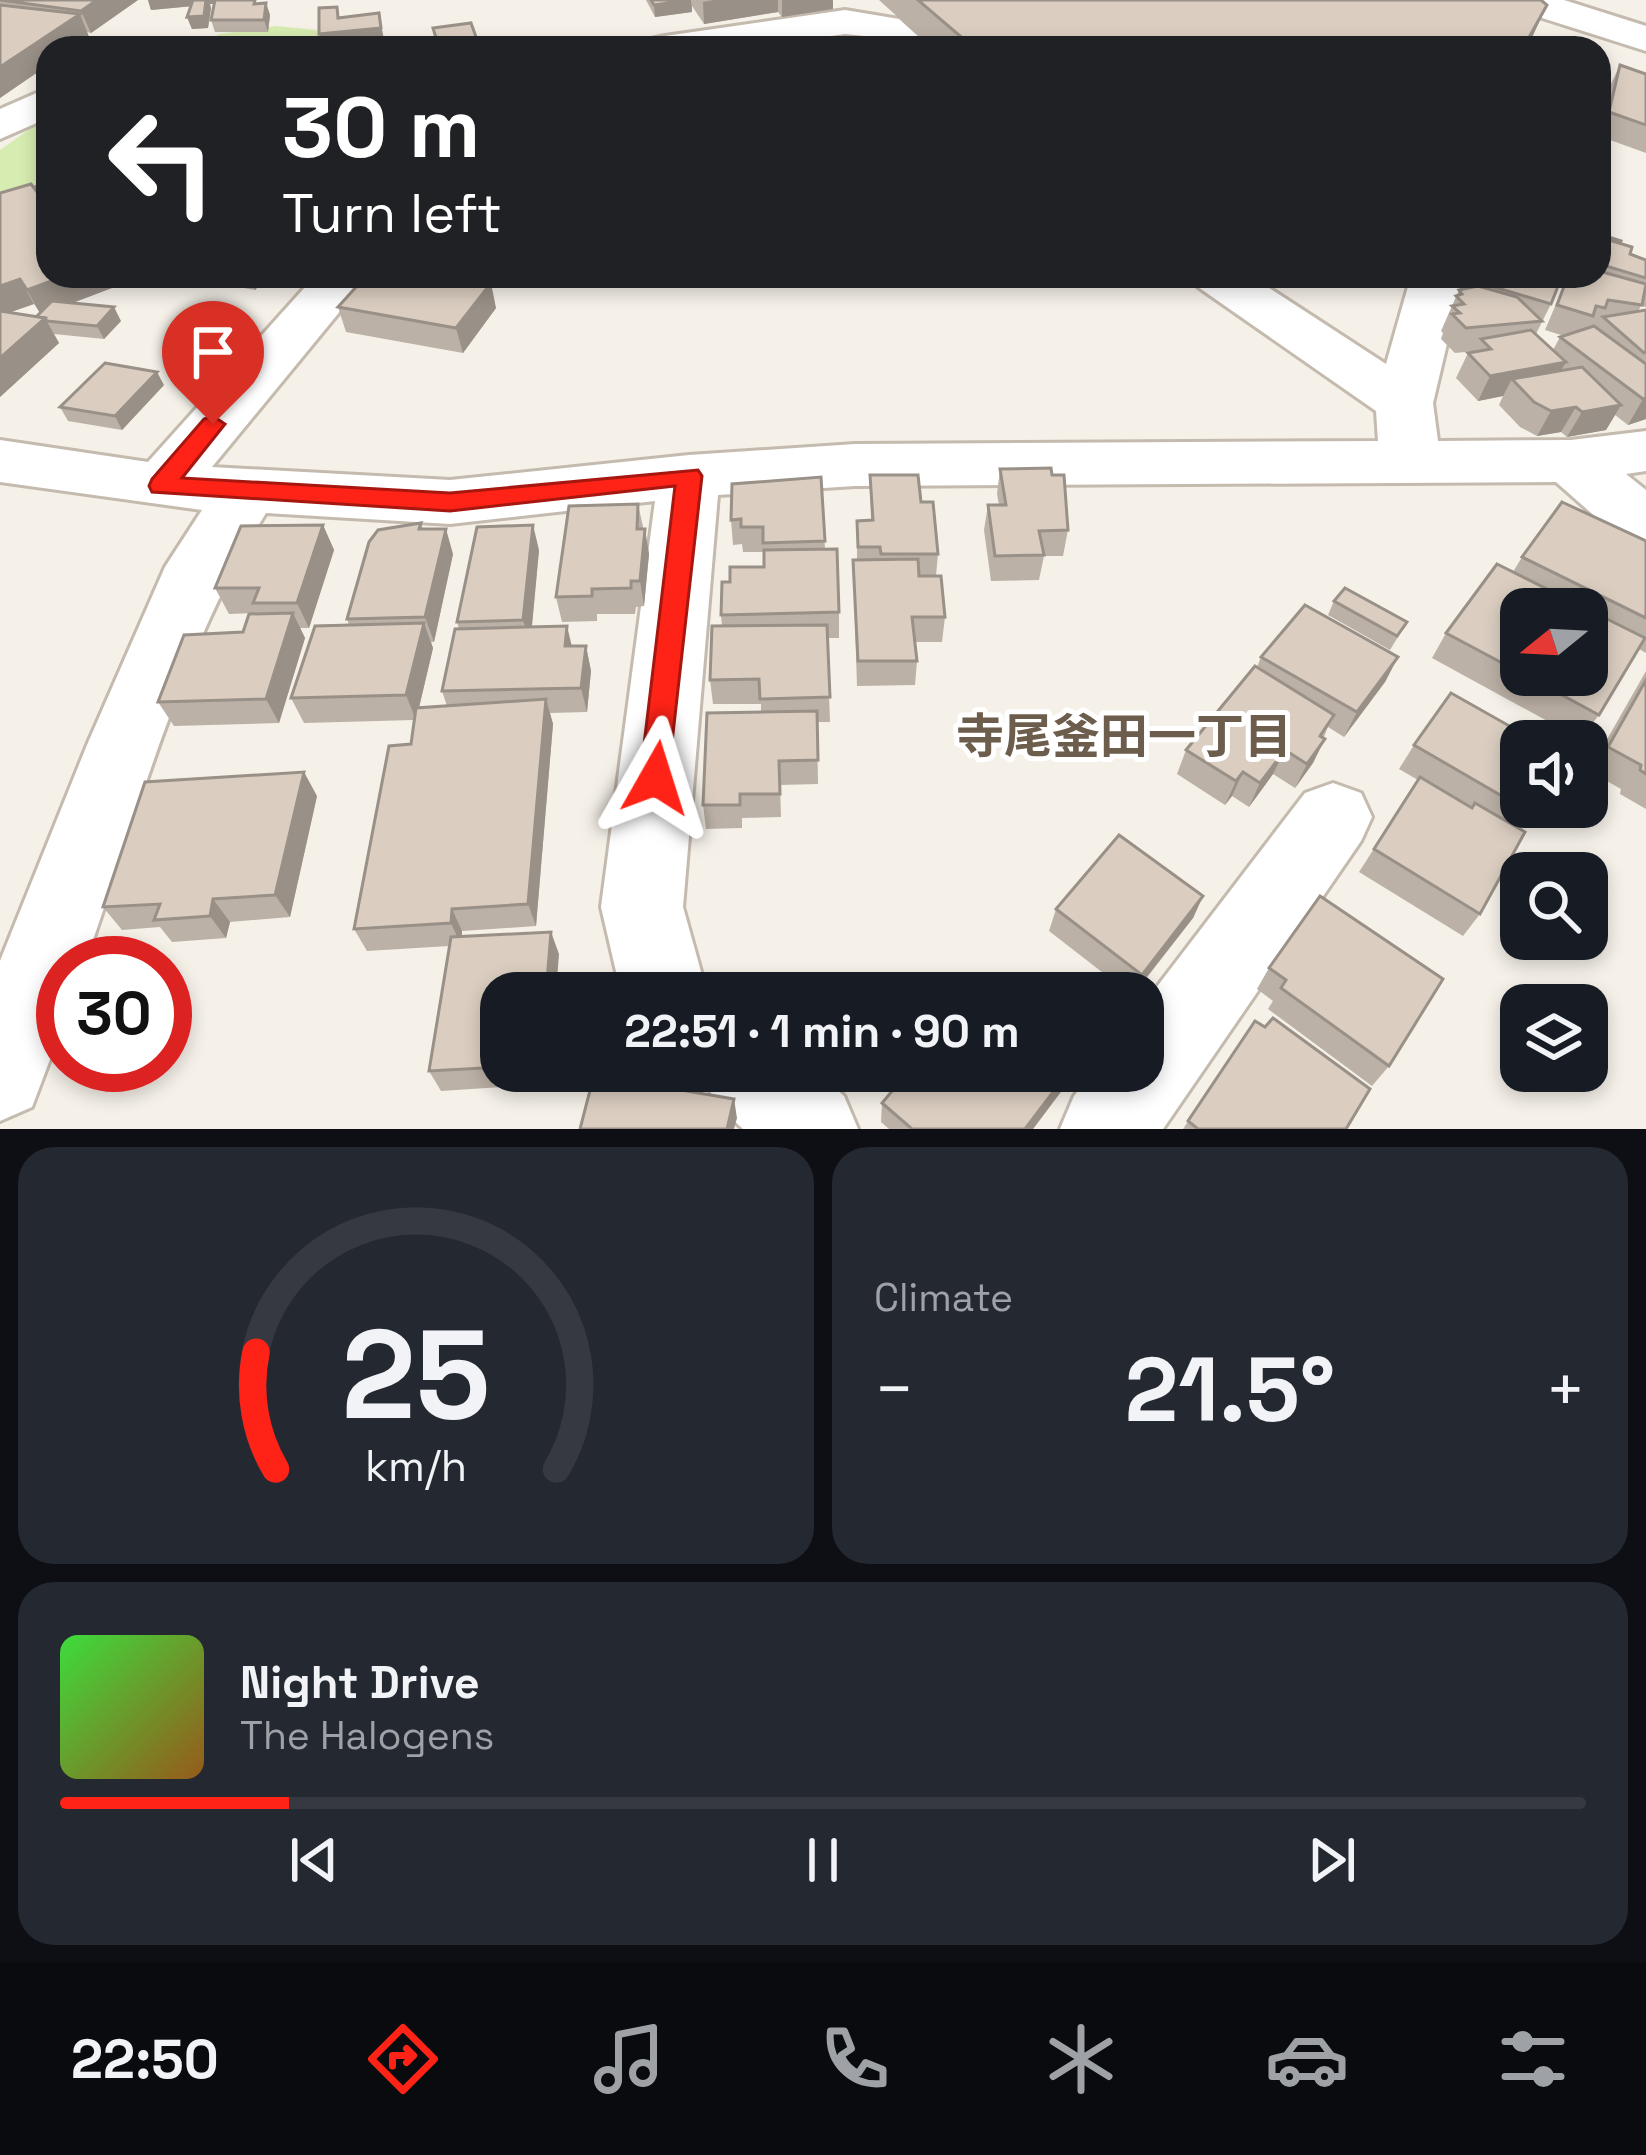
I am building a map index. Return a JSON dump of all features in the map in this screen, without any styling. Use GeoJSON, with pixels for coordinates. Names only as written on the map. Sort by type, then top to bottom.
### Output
{"type":"FeatureCollection","features":[{"type":"Feature","properties":{"kind":"street"},"geometry":{"type":"LineString","coordinates":[[1525,0],[1646,39]]}},
{"type":"Feature","properties":{"kind":"street"},"geometry":{"type":"LineString","coordinates":[[1582,36],[1646,2]]}},
{"type":"Feature","properties":{"kind":"street"},"geometry":{"type":"LineString","coordinates":[[748,36],[845,22],[885,27],[896,36]]}},
{"type":"Feature","properties":{"kind":"street"},"geometry":{"type":"LineString","coordinates":[[0,126],[36,107]]}},
{"type":"Feature","properties":{"kind":"street"},"geometry":{"type":"LineString","coordinates":[[161,486],[333,288]]}},
{"type":"Feature","properties":{"kind":"street"},"geometry":{"type":"LineString","coordinates":[[1234,288],[1404,403]]}},
{"type":"Feature","properties":{"kind":"street"},"geometry":{"type":"LineString","coordinates":[[1410,463],[1404,403],[1434,288]]}},
{"type":"Feature","properties":{"kind":"street"},"geometry":{"type":"LineString","coordinates":[[0,461],[161,486],[450,502],[689,476],[855,465],[1571,461],[1646,451]]}},
{"type":"Feature","properties":{"kind":"street"},"geometry":{"type":"LineString","coordinates":[[1571,461],[1646,525]]}},
{"type":"Feature","properties":{"kind":"street"},"geometry":{"type":"LineString","coordinates":[[659,972],[642,907],[689,476]]}},
{"type":"Feature","properties":{"kind":"street"},"geometry":{"type":"LineString","coordinates":[[4,1056],[124,745],[199,567],[248,491]]}},
{"type":"Feature","properties":{"kind":"street"},"geometry":{"type":"LineString","coordinates":[[1107,1129],[1333,817]]}},
{"type":"Feature","properties":{"kind":"street"},"geometry":{"type":"LineString","coordinates":[[770,1092],[811,1129]]}},
{"type":"Feature","properties":{"kind":"green space"},"geometry":{"type":"Polygon","coordinates":[[[276,26],[367,36],[216,36],[276,26]]]}},
{"type":"Feature","properties":{"kind":"green space"},"geometry":{"type":"Polygon","coordinates":[[[36,124],[36,214],[0,233],[0,150],[36,124]]]}},
{"type":"Feature","properties":{"kind":"building"},"geometry":{"type":"Polygon","coordinates":[[[0,0],[97,0],[81,11],[0,0]]]}},
{"type":"Feature","properties":{"kind":"building"},"geometry":{"type":"Polygon","coordinates":[[[193,0],[206,0],[204,16],[187,17],[193,0]]]}},
{"type":"Feature","properties":{"kind":"building"},"geometry":{"type":"Polygon","coordinates":[[[215,0],[266,3],[264,20],[211,20],[215,0]]]}},
{"type":"Feature","properties":{"kind":"building"},"geometry":{"type":"Polygon","coordinates":[[[651,0],[690,0],[654,5],[651,0]]]}},
{"type":"Feature","properties":{"kind":"building"},"geometry":{"type":"Polygon","coordinates":[[[918,0],[1541,0],[1547,5],[1530,36],[960,36],[918,0]]]}},
{"type":"Feature","properties":{"kind":"building"},"geometry":{"type":"Polygon","coordinates":[[[0,5],[80,14],[47,36],[36,36],[36,43],[0,67],[0,5]]]}},
{"type":"Feature","properties":{"kind":"building"},"geometry":{"type":"Polygon","coordinates":[[[337,7],[338,18],[379,13],[381,28],[319,34],[319,8],[337,7]]]}},
{"type":"Feature","properties":{"kind":"building"},"geometry":{"type":"Polygon","coordinates":[[[471,23],[476,36],[435,36],[433,28],[471,23]]]}},
{"type":"Feature","properties":{"kind":"building"},"geometry":{"type":"Polygon","coordinates":[[[1620,65],[1646,74],[1646,125],[1611,113],[1620,65]]]}},
{"type":"Feature","properties":{"kind":"building"},"geometry":{"type":"Polygon","coordinates":[[[31,184],[36,191],[36,287],[27,290],[20,279],[0,286],[0,193],[31,184]]]}},
{"type":"Feature","properties":{"kind":"building"},"geometry":{"type":"Polygon","coordinates":[[[1611,241],[1632,247],[1630,254],[1646,260],[1646,278],[1611,268],[1611,241]]]}},
{"type":"Feature","properties":{"kind":"building"},"geometry":{"type":"Polygon","coordinates":[[[1611,274],[1646,284],[1642,305],[1608,300],[1605,308],[1596,306],[1593,316],[1557,305],[1563,288],[1611,288],[1611,274]]]}},
{"type":"Feature","properties":{"kind":"building"},"geometry":{"type":"Polygon","coordinates":[[[355,288],[487,288],[456,328],[338,307],[355,288]]]}},
{"type":"Feature","properties":{"kind":"building"},"geometry":{"type":"Polygon","coordinates":[[[1485,288],[1517,297],[1542,321],[1466,328],[1452,314],[1460,313],[1452,306],[1464,304],[1456,296],[1462,294],[1459,290],[1485,288]]]}},
{"type":"Feature","properties":{"kind":"building"},"geometry":{"type":"Polygon","coordinates":[[[1498,288],[1557,288],[1551,304],[1498,288]]]}},
{"type":"Feature","properties":{"kind":"building"},"geometry":{"type":"Polygon","coordinates":[[[52,301],[114,307],[97,326],[36,317],[52,301]]]}},
{"type":"Feature","properties":{"kind":"building"},"geometry":{"type":"Polygon","coordinates":[[[1646,310],[1644,353],[1603,317],[1646,310]]]}},
{"type":"Feature","properties":{"kind":"building"},"geometry":{"type":"Polygon","coordinates":[[[0,311],[45,318],[0,358],[0,311]]]}},
{"type":"Feature","properties":{"kind":"building"},"geometry":{"type":"Polygon","coordinates":[[[1594,326],[1646,364],[1646,398],[1560,337],[1594,326]]]}},
{"type":"Feature","properties":{"kind":"building"},"geometry":{"type":"Polygon","coordinates":[[[1531,330],[1566,362],[1490,376],[1468,353],[1491,349],[1481,339],[1531,330]]]}},
{"type":"Feature","properties":{"kind":"building"},"geometry":{"type":"Polygon","coordinates":[[[105,363],[157,372],[115,416],[60,407],[105,363]]]}},
{"type":"Feature","properties":{"kind":"building"},"geometry":{"type":"Polygon","coordinates":[[[1582,367],[1621,405],[1582,412],[1576,407],[1551,411],[1534,402],[1512,379],[1582,367]]]}},
{"type":"Feature","properties":{"kind":"building"},"geometry":{"type":"Polygon","coordinates":[[[1051,468],[1052,475],[1064,475],[1068,530],[1039,531],[1044,555],[995,556],[988,505],[1006,505],[1000,469],[1051,468]]]}},
{"type":"Feature","properties":{"kind":"building"},"geometry":{"type":"Polygon","coordinates":[[[870,475],[918,475],[921,502],[933,502],[938,554],[881,554],[880,547],[858,547],[857,521],[873,520],[870,475]]]}},
{"type":"Feature","properties":{"kind":"building"},"geometry":{"type":"Polygon","coordinates":[[[821,477],[825,541],[763,543],[763,527],[741,527],[741,519],[731,520],[732,484],[821,477]]]}},
{"type":"Feature","properties":{"kind":"building"},"geometry":{"type":"Polygon","coordinates":[[[1562,502],[1646,541],[1646,618],[1608,599],[1608,588],[1585,588],[1522,557],[1562,502]]]}},
{"type":"Feature","properties":{"kind":"building"},"geometry":{"type":"Polygon","coordinates":[[[638,504],[637,529],[645,529],[640,581],[631,581],[631,588],[592,589],[592,596],[556,597],[569,506],[638,504]]]}},
{"type":"Feature","properties":{"kind":"building"},"geometry":{"type":"Polygon","coordinates":[[[421,523],[419,529],[446,529],[425,617],[347,619],[369,542],[378,530],[421,523]]]}},
{"type":"Feature","properties":{"kind":"building"},"geometry":{"type":"Polygon","coordinates":[[[323,525],[297,603],[253,603],[259,588],[215,588],[241,526],[323,525]]]}},
{"type":"Feature","properties":{"kind":"building"},"geometry":{"type":"Polygon","coordinates":[[[533,525],[523,620],[457,622],[477,527],[533,525]]]}},
{"type":"Feature","properties":{"kind":"building"},"geometry":{"type":"Polygon","coordinates":[[[837,549],[839,612],[721,615],[722,582],[730,582],[730,567],[764,567],[764,550],[837,549]]]}},
{"type":"Feature","properties":{"kind":"building"},"geometry":{"type":"Polygon","coordinates":[[[918,559],[919,576],[941,576],[945,617],[912,617],[917,661],[858,661],[853,560],[918,559]]]}},
{"type":"Feature","properties":{"kind":"building"},"geometry":{"type":"Polygon","coordinates":[[[1497,564],[1545,588],[1500,588],[1500,662],[1446,633],[1497,564]]]}},
{"type":"Feature","properties":{"kind":"building"},"geometry":{"type":"Polygon","coordinates":[[[1345,588],[1407,622],[1397,636],[1334,601],[1345,588]]]}},
{"type":"Feature","properties":{"kind":"building"},"geometry":{"type":"Polygon","coordinates":[[[1305,605],[1398,657],[1357,712],[1261,657],[1305,605]]]}},
{"type":"Feature","properties":{"kind":"building"},"geometry":{"type":"Polygon","coordinates":[[[293,613],[266,699],[158,702],[184,635],[243,632],[249,614],[293,613]]]}},
{"type":"Feature","properties":{"kind":"building"},"geometry":{"type":"Polygon","coordinates":[[[1608,620],[1645,638],[1599,715],[1564,696],[1608,696],[1608,620]]]}},
{"type":"Feature","properties":{"kind":"building"},"geometry":{"type":"Polygon","coordinates":[[[424,623],[406,695],[291,698],[315,626],[424,623]]]}},
{"type":"Feature","properties":{"kind":"building"},"geometry":{"type":"Polygon","coordinates":[[[827,625],[830,697],[760,699],[759,679],[710,680],[712,626],[827,625]]]}},
{"type":"Feature","properties":{"kind":"building"},"geometry":{"type":"Polygon","coordinates":[[[567,626],[565,646],[586,646],[581,688],[442,691],[455,629],[567,626]]]}},
{"type":"Feature","properties":{"kind":"building"},"geometry":{"type":"Polygon","coordinates":[[[1255,666],[1334,715],[1320,736],[1325,739],[1307,764],[1285,750],[1260,783],[1243,772],[1236,781],[1186,750],[1255,666]]]}},
{"type":"Feature","properties":{"kind":"building"},"geometry":{"type":"Polygon","coordinates":[[[1646,680],[1646,774],[1641,765],[1608,747],[1646,680]]]}},
{"type":"Feature","properties":{"kind":"building"},"geometry":{"type":"Polygon","coordinates":[[[1451,693],[1500,721],[1500,795],[1414,745],[1451,693]]]}},
{"type":"Feature","properties":{"kind":"building"},"geometry":{"type":"Polygon","coordinates":[[[546,699],[528,904],[452,909],[451,923],[354,929],[389,746],[411,744],[416,708],[546,699]]]}},
{"type":"Feature","properties":{"kind":"building"},"geometry":{"type":"Polygon","coordinates":[[[817,711],[818,760],[779,761],[780,794],[740,794],[740,805],[703,805],[707,713],[817,711]]]}},
{"type":"Feature","properties":{"kind":"building"},"geometry":{"type":"Polygon","coordinates":[[[304,772],[275,895],[213,899],[210,916],[154,920],[160,904],[103,907],[145,782],[304,772]]]}},
{"type":"Feature","properties":{"kind":"building"},"geometry":{"type":"Polygon","coordinates":[[[1420,777],[1472,808],[1475,803],[1500,818],[1500,828],[1525,832],[1514,852],[1500,852],[1500,878],[1480,914],[1374,849],[1420,777]]]}},
{"type":"Feature","properties":{"kind":"building"},"geometry":{"type":"Polygon","coordinates":[[[1119,835],[1203,896],[1144,972],[1138,972],[1056,909],[1119,835]]]}},
{"type":"Feature","properties":{"kind":"building"},"geometry":{"type":"Polygon","coordinates":[[[1320,896],[1443,979],[1389,1066],[1281,988],[1286,980],[1269,968],[1320,896]]]}},
{"type":"Feature","properties":{"kind":"building"},"geometry":{"type":"Polygon","coordinates":[[[551,932],[548,972],[480,972],[480,1068],[429,1071],[451,937],[551,932]]]}},
{"type":"Feature","properties":{"kind":"building"},"geometry":{"type":"Polygon","coordinates":[[[1273,1018],[1370,1089],[1346,1129],[1198,1129],[1188,1121],[1255,1021],[1265,1027],[1273,1018]]]}},
{"type":"Feature","properties":{"kind":"building"},"geometry":{"type":"Polygon","coordinates":[[[590,1092],[693,1092],[734,1099],[727,1129],[580,1129],[590,1092]]]}},
{"type":"Feature","properties":{"kind":"building"},"geometry":{"type":"Polygon","coordinates":[[[891,1092],[1053,1092],[1025,1129],[912,1129],[882,1103],[891,1092]]]}},
{"type":"Feature","properties":{"kind":"district","name":"寺尾釜田一丁目"},"geometry":{"type":"Point","coordinates":[1124,736]}},
{"type":"Feature","properties":{"kind":"route"},"geometry":{"type":"LineString","coordinates":[[213,424],[161,486],[450,502],[689,476],[656,778]]}}]}
